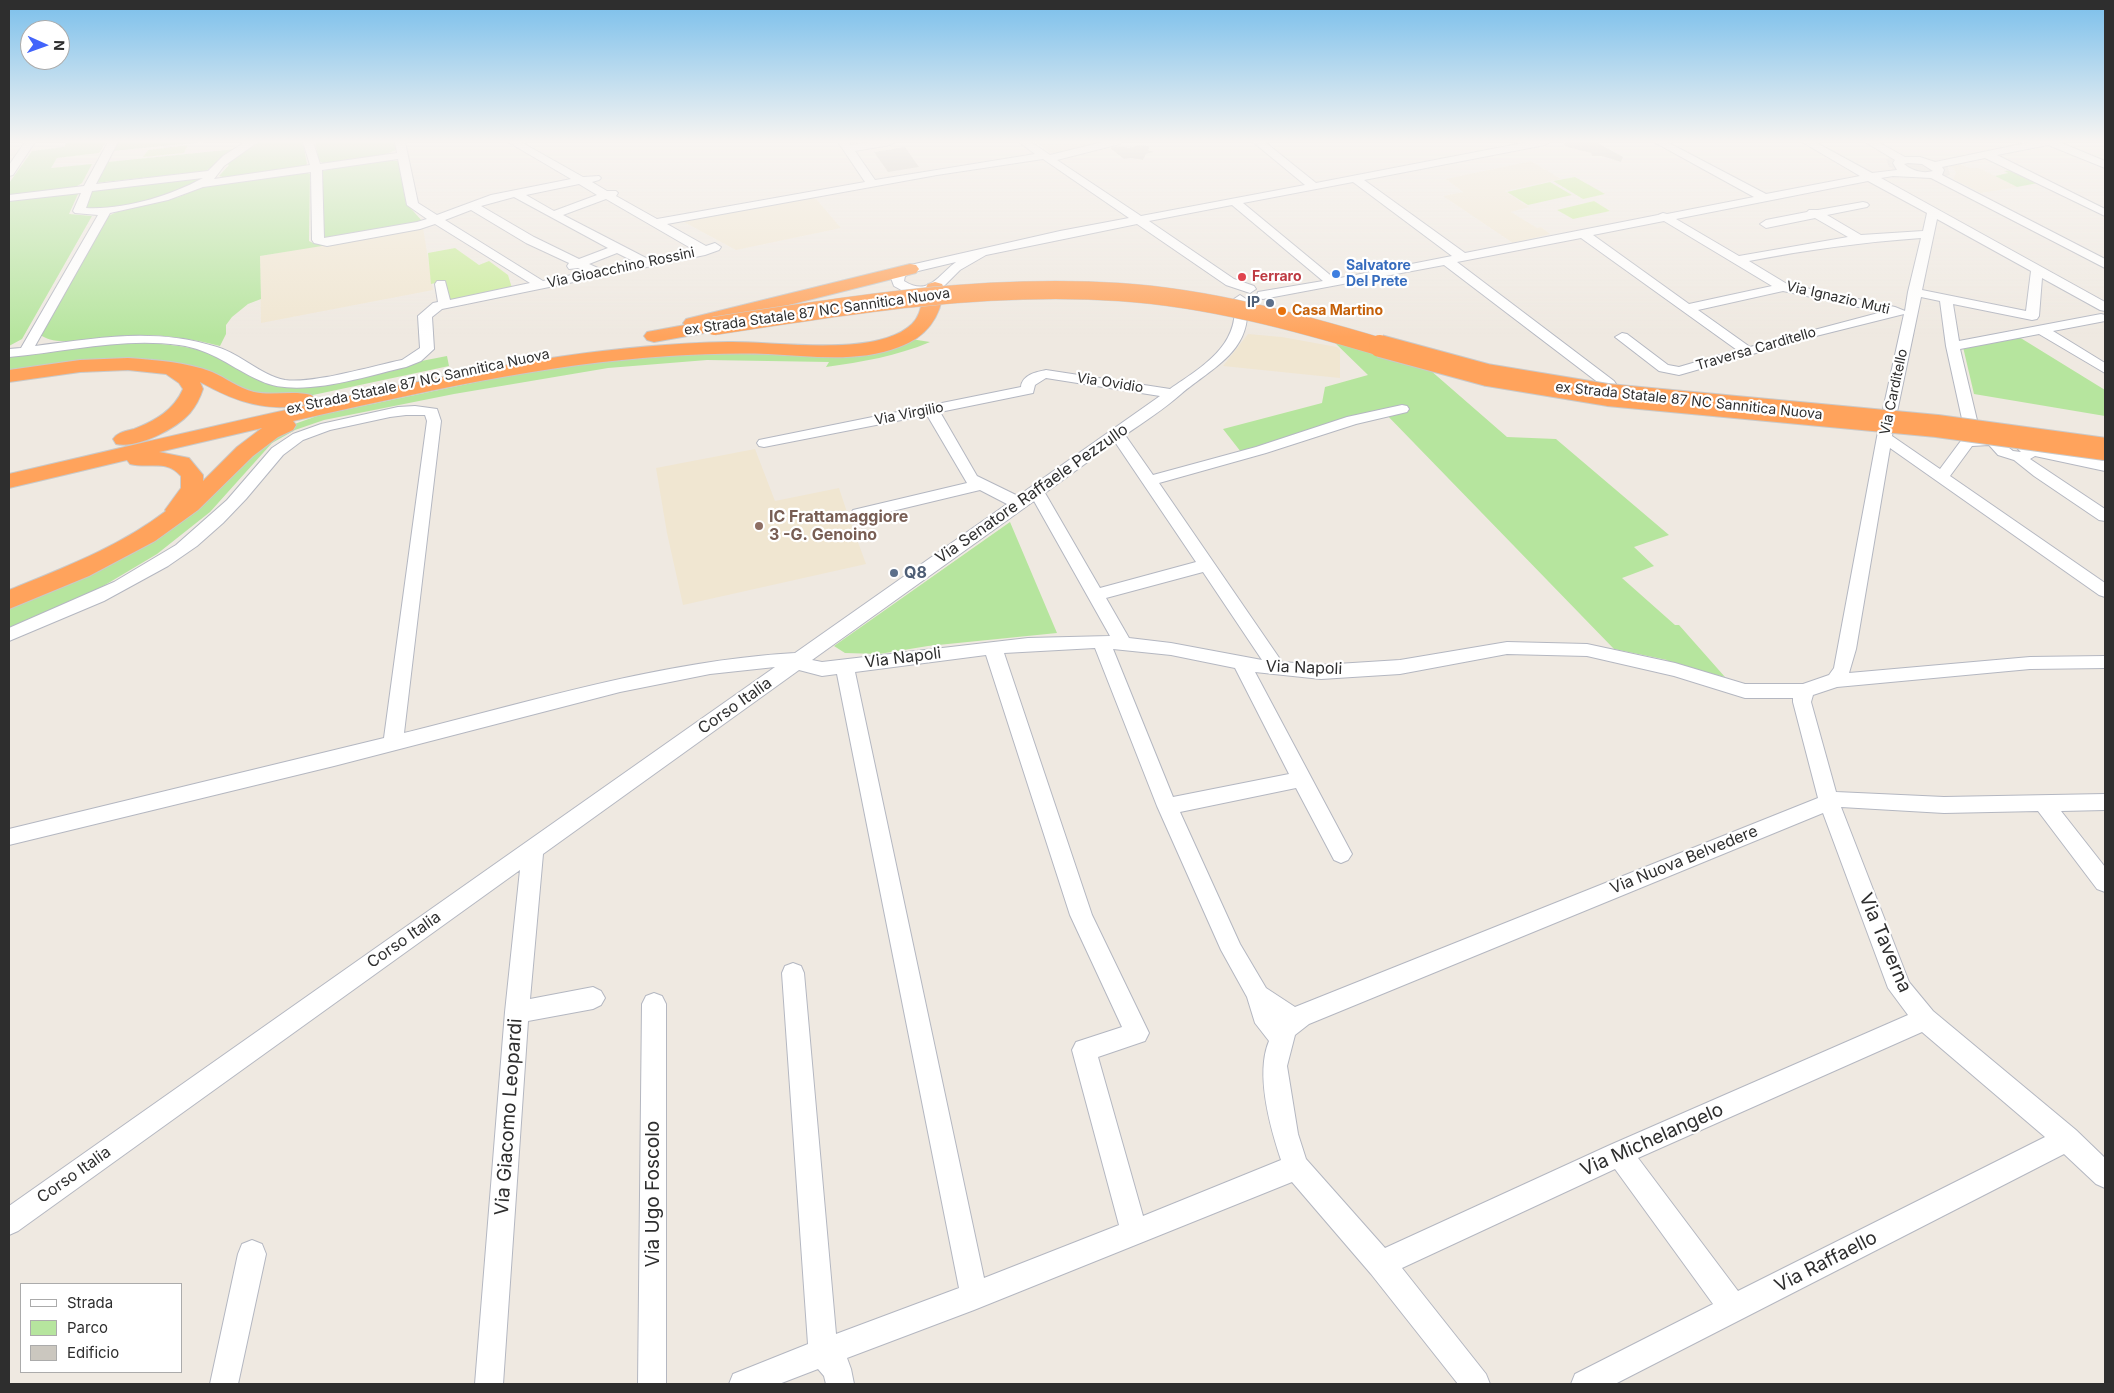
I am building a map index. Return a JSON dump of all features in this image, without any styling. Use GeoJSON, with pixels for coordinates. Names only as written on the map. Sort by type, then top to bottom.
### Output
{"type":"FeatureCollection","features":[{"type":"Feature","properties":{"kind":"highway"},"geometry":{"type":"LineString","coordinates":[[542,356],[709,320],[910,269]]}},
{"type":"Feature","properties":{"kind":"highway"},"geometry":{"type":"LineString","coordinates":[[9,376],[86,365],[146,365],[201,375],[243,396],[262,400],[283,401],[465,375],[662,351],[748,348],[852,350],[877,347],[910,335],[924,323],[931,311],[935,288]]}},
{"type":"Feature","properties":{"kind":"highway","name":"ex Strada Statale 87 NC Sannitica Nuova"},"geometry":{"type":"LineString","coordinates":[[9,473],[33,471],[383,395],[542,356],[714,326],[905,297],[966,291],[1020,289],[1128,292],[1179,298],[1289,320],[1476,373],[1589,393],[2012,434],[2105,449]]}},
{"type":"Feature","properties":{"kind":"highway"},"geometry":{"type":"LineString","coordinates":[[33,471],[135,436],[160,425],[179,412],[190,399],[193,389],[188,379],[172,369]]}},
{"type":"Feature","properties":{"kind":"highway"},"geometry":{"type":"LineString","coordinates":[[9,382],[43,371]]}},
{"type":"Feature","properties":{"kind":"highway","name":"ex Strada Statale 87 NC Sannitica Nuova"},"geometry":{"type":"LineString","coordinates":[[9,481],[33,471],[306,404],[465,375]]}},
{"type":"Feature","properties":{"kind":"highway"},"geometry":{"type":"LineString","coordinates":[[14,596],[70,576],[112,556],[143,538],[207,491],[235,459],[253,443],[273,430],[294,421],[383,395]]}},
{"type":"Feature","properties":{"kind":"highway"},"geometry":{"type":"LineString","coordinates":[[33,471],[137,458],[165,459],[181,463],[192,475],[192,488],[168,521]]}},
{"type":"Feature","properties":{"kind":"street"},"geometry":{"type":"LineString","coordinates":[[81,207],[79,211],[94,212],[122,207]]}},
{"type":"Feature","properties":{"kind":"street"},"geometry":{"type":"LineString","coordinates":[[317,207],[318,240],[334,242],[420,225],[470,207]]}},
{"type":"Feature","properties":{"kind":"street","name":"Via Gioacchino Rossini"},"geometry":{"type":"LineString","coordinates":[[416,207],[537,283],[598,273],[710,249]]}},
{"type":"Feature","properties":{"kind":"street"},"geometry":{"type":"LineString","coordinates":[[475,207],[530,240],[598,273]]}},
{"type":"Feature","properties":{"kind":"street"},"geometry":{"type":"LineString","coordinates":[[539,207],[646,263]]}},
{"type":"Feature","properties":{"kind":"street"},"geometry":{"type":"LineString","coordinates":[[553,215],[580,207]]}},
{"type":"Feature","properties":{"kind":"street","name":"Via Gioacchino Rossini"},"geometry":{"type":"LineString","coordinates":[[632,207],[655,223],[710,249]]}},
{"type":"Feature","properties":{"kind":"street","name":"Via Gioacchino Rossini"},"geometry":{"type":"LineString","coordinates":[[640,207],[668,220],[710,249]]}},
{"type":"Feature","properties":{"kind":"street"},"geometry":{"type":"LineString","coordinates":[[655,223],[742,207]]}},
{"type":"Feature","properties":{"kind":"street"},"geometry":{"type":"LineString","coordinates":[[1120,207],[1230,282],[1258,291],[1260,298]]}},
{"type":"Feature","properties":{"kind":"street"},"geometry":{"type":"LineString","coordinates":[[981,254],[964,261],[947,273],[935,288],[914,290],[904,288],[898,284],[897,278],[901,273],[910,269],[1020,244],[1208,207]]}},
{"type":"Feature","properties":{"kind":"street"},"geometry":{"type":"LineString","coordinates":[[1241,207],[1333,283]]}},
{"type":"Feature","properties":{"kind":"street"},"geometry":{"type":"LineString","coordinates":[[1394,207],[1462,257]]}},
{"type":"Feature","properties":{"kind":"street"},"geometry":{"type":"LineString","coordinates":[[1240,302],[1714,207]]}},
{"type":"Feature","properties":{"kind":"street"},"geometry":{"type":"LineString","coordinates":[[1804,207],[1860,239]]}},
{"type":"Feature","properties":{"kind":"street"},"geometry":{"type":"LineString","coordinates":[[1766,224],[1853,207]]}},
{"type":"Feature","properties":{"kind":"street"},"geometry":{"type":"LineString","coordinates":[[1924,207],[2037,270],[2103,313]]}},
{"type":"Feature","properties":{"kind":"street"},"geometry":{"type":"LineString","coordinates":[[2001,207],[2105,264]]}},
{"type":"Feature","properties":{"kind":"street"},"geometry":{"type":"LineString","coordinates":[[26,350],[106,210]]}},
{"type":"Feature","properties":{"kind":"street","name":"Via Carditello"},"geometry":{"type":"LineString","coordinates":[[1836,680],[1843,668],[1847,649],[1905,314],[1914,292],[1933,212]]}},
{"type":"Feature","properties":{"kind":"street","name":"Via Ignazio Muti"},"geometry":{"type":"LineString","coordinates":[[1663,216],[1783,287],[1905,314]]}},
{"type":"Feature","properties":{"kind":"street"},"geometry":{"type":"LineString","coordinates":[[1020,244],[1122,231],[1153,237],[1174,245]]}},
{"type":"Feature","properties":{"kind":"street"},"geometry":{"type":"LineString","coordinates":[[1582,233],[1747,350]]}},
{"type":"Feature","properties":{"kind":"street"},"geometry":{"type":"LineString","coordinates":[[1737,260],[1808,246],[1860,239],[1928,234]]}},
{"type":"Feature","properties":{"kind":"street"},"geometry":{"type":"LineString","coordinates":[[9,353],[127,339],[179,341],[206,347],[228,356],[276,383],[308,384],[406,363],[427,349],[425,316],[438,306],[537,283],[579,263],[618,248]]}},
{"type":"Feature","properties":{"kind":"street"},"geometry":{"type":"LineString","coordinates":[[1446,260],[1609,384]]}},
{"type":"Feature","properties":{"kind":"street"},"geometry":{"type":"LineString","coordinates":[[1914,292],[2032,316],[2037,270]]}},
{"type":"Feature","properties":{"kind":"street"},"geometry":{"type":"LineString","coordinates":[[1230,282],[1240,302]]}},
{"type":"Feature","properties":{"kind":"street"},"geometry":{"type":"LineString","coordinates":[[441,284],[445,305]]}},
{"type":"Feature","properties":{"kind":"street"},"geometry":{"type":"LineString","coordinates":[[1688,308],[1783,287]]}},
{"type":"Feature","properties":{"kind":"street"},"geometry":{"type":"LineString","coordinates":[[1240,302],[1242,290],[1250,289]]}},
{"type":"Feature","properties":{"kind":"street"},"geometry":{"type":"LineString","coordinates":[[1946,298],[1953,346],[1974,440]]}},
{"type":"Feature","properties":{"kind":"street","name":"Via Senatore Raffaele Pezzullo"},"geometry":{"type":"LineString","coordinates":[[800,659],[1118,435],[1212,366],[1224,354],[1238,330],[1240,302]]}},
{"type":"Feature","properties":{"kind":"street"},"geometry":{"type":"LineString","coordinates":[[1953,346],[2040,330],[2103,313]]}},
{"type":"Feature","properties":{"kind":"street","name":"Traversa Carditello"},"geometry":{"type":"LineString","coordinates":[[1622,337],[1664,368],[1671,371],[1682,370],[1747,350],[1905,314]]}},
{"type":"Feature","properties":{"kind":"street"},"geometry":{"type":"LineString","coordinates":[[2040,330],[2105,369]]}},
{"type":"Feature","properties":{"kind":"street","name":"Via Ovidio"},"geometry":{"type":"LineString","coordinates":[[1046,374],[1174,394]]}},
{"type":"Feature","properties":{"kind":"street","name":"Via Virgilio"},"geometry":{"type":"LineString","coordinates":[[764,443],[1028,390],[1028,383],[1046,374]]}},
{"type":"Feature","properties":{"kind":"street"},"geometry":{"type":"LineString","coordinates":[[1149,481],[1261,450],[1352,420],[1402,409]]}},
{"type":"Feature","properties":{"kind":"street"},"geometry":{"type":"LineString","coordinates":[[9,635],[136,578],[182,549],[213,524],[248,487],[266,463],[288,443],[312,430],[404,410],[432,412],[434,421],[393,743]]}},
{"type":"Feature","properties":{"kind":"street"},"geometry":{"type":"LineString","coordinates":[[932,410],[971,479],[1019,503]]}},
{"type":"Feature","properties":{"kind":"street"},"geometry":{"type":"LineString","coordinates":[[1969,414],[2002,442],[2002,452],[2024,453],[2105,466]]}},
{"type":"Feature","properties":{"kind":"street"},"geometry":{"type":"LineString","coordinates":[[1118,435],[1277,668]]}},
{"type":"Feature","properties":{"kind":"street"},"geometry":{"type":"LineString","coordinates":[[1884,437],[2105,590]]}},
{"type":"Feature","properties":{"kind":"street"},"geometry":{"type":"LineString","coordinates":[[1942,477],[1968,441],[2002,442]]}},
{"type":"Feature","properties":{"kind":"street"},"geometry":{"type":"LineString","coordinates":[[2024,453],[2040,473],[2105,516]]}},
{"type":"Feature","properties":{"kind":"street"},"geometry":{"type":"LineString","coordinates":[[859,514],[980,485]]}},
{"type":"Feature","properties":{"kind":"street"},"geometry":{"type":"LineString","coordinates":[[1036,491],[1123,643]]}},
{"type":"Feature","properties":{"kind":"street"},"geometry":{"type":"LineString","coordinates":[[1097,595],[1207,565]]}},
{"type":"Feature","properties":{"kind":"street"},"geometry":{"type":"LineString","coordinates":[[1101,641],[1167,806],[1232,950],[1258,996],[1263,1015],[1287,1029],[1275,1066],[1286,1134],[1296,1167],[1381,1264],[1476,1384]]}},
{"type":"Feature","properties":{"kind":"street","name":"Via Napoli"},"geometry":{"type":"LineString","coordinates":[[800,659],[811,668],[822,669],[993,648],[1101,641],[1171,649],[1241,663],[1321,672],[1400,667],[1508,648],[1587,650],[1675,670],[1745,691],[1804,691]]}},
{"type":"Feature","properties":{"kind":"street"},"geometry":{"type":"LineString","coordinates":[[993,648],[1081,914],[1137,1033],[1084,1050],[1134,1232]]}},
{"type":"Feature","properties":{"kind":"street"},"geometry":{"type":"LineString","coordinates":[[9,837],[650,678],[728,663],[800,659]]}},
{"type":"Feature","properties":{"kind":"street","name":"Corso Italia"},"geometry":{"type":"LineString","coordinates":[[9,1222],[800,659]]}},
{"type":"Feature","properties":{"kind":"street"},"geometry":{"type":"LineString","coordinates":[[1241,663],[1341,854]]}},
{"type":"Feature","properties":{"kind":"street"},"geometry":{"type":"LineString","coordinates":[[1804,691],[1836,680],[2030,663],[2104,663]]}},
{"type":"Feature","properties":{"kind":"street"},"geometry":{"type":"LineString","coordinates":[[838,666],[974,1296]]}},
{"type":"Feature","properties":{"kind":"street","name":"Via Taverna"},"geometry":{"type":"LineString","coordinates":[[1804,691],[1802,702],[1829,802],[1900,988],[1924,1019],[2066,1139],[2105,1175]]}},
{"type":"Feature","properties":{"kind":"street"},"geometry":{"type":"LineString","coordinates":[[1167,806],[1302,779]]}},
{"type":"Feature","properties":{"kind":"street","name":"Via Nuova Belvedere"},"geometry":{"type":"LineString","coordinates":[[1287,1029],[1301,1016],[1341,999],[1829,802],[1840,799],[1944,805],[2105,802]]}},
{"type":"Feature","properties":{"kind":"street"},"geometry":{"type":"LineString","coordinates":[[2043,803],[2105,883]]}},
{"type":"Feature","properties":{"kind":"street","name":"Via Giacomo Leopardi"},"geometry":{"type":"LineString","coordinates":[[489,1384],[517,1012],[533,849]]}},
{"type":"Feature","properties":{"kind":"street"},"geometry":{"type":"LineString","coordinates":[[793,974],[822,1352],[837,1370],[840,1384]]}},
{"type":"Feature","properties":{"kind":"street"},"geometry":{"type":"LineString","coordinates":[[517,1012],[593,998]]}},
{"type":"Feature","properties":{"kind":"street","name":"Via Ugo Foscolo"},"geometry":{"type":"LineString","coordinates":[[652,1384],[654,1004]]}},
{"type":"Feature","properties":{"kind":"street","name":"Via Michelangelo"},"geometry":{"type":"LineString","coordinates":[[1381,1264],[1619,1154],[1924,1019]]}},
{"type":"Feature","properties":{"kind":"street","name":"Via Raffaello"},"geometry":{"type":"LineString","coordinates":[[1585,1384],[2066,1139]]}},
{"type":"Feature","properties":{"kind":"street"},"geometry":{"type":"LineString","coordinates":[[1619,1154],[1734,1309]]}},
{"type":"Feature","properties":{"kind":"street"},"geometry":{"type":"LineString","coordinates":[[743,1384],[822,1352],[974,1296],[1296,1167]]}},
{"type":"Feature","properties":{"kind":"street"},"geometry":{"type":"LineString","coordinates":[[224,1384],[252,1254]]}},
{"type":"Feature","properties":{"kind":"shaded area"},"geometry":{"type":"Polygon","coordinates":[[[758,207],[823,207],[841,228],[736,250],[682,221],[758,207]]]}},
{"type":"Feature","properties":{"kind":"shaded area"},"geometry":{"type":"Polygon","coordinates":[[[1459,207],[1529,207],[1511,212],[1537,228],[1541,227],[1550,234],[1513,243],[1459,207]]]}},
{"type":"Feature","properties":{"kind":"shaded area"},"geometry":{"type":"Polygon","coordinates":[[[423,227],[433,290],[261,323],[260,256],[423,227]]]}},
{"type":"Feature","properties":{"kind":"shaded area"},"geometry":{"type":"Polygon","coordinates":[[[1248,334],[1282,337],[1337,347],[1340,350],[1340,378],[1223,366],[1248,334]]]}},
{"type":"Feature","properties":{"kind":"shaded area","name":"IC Frattamaggiore 3 -G. Genoino"},"geometry":{"type":"Polygon","coordinates":[[[755,449],[775,501],[839,488],[847,512],[845,514],[848,522],[851,523],[866,564],[683,605],[667,533],[656,468],[755,449]]]}},
{"type":"Feature","properties":{"kind":"green space"},"geometry":{"type":"Polygon","coordinates":[[[9,207],[72,207],[69,214],[92,216],[22,339],[9,346],[9,207]]]}},
{"type":"Feature","properties":{"kind":"green space"},"geometry":{"type":"Polygon","coordinates":[[[87,207],[116,207],[110,208],[86,210],[87,207]]]}},
{"type":"Feature","properties":{"kind":"green space"},"geometry":{"type":"Polygon","coordinates":[[[134,207],[310,207],[309,241],[328,245],[260,256],[261,299],[248,304],[232,317],[226,325],[226,334],[220,346],[190,339],[161,336],[129,335],[62,341],[51,340],[42,336],[42,330],[106,217],[121,210],[134,207]]]}},
{"type":"Feature","properties":{"kind":"green space"},"geometry":{"type":"Polygon","coordinates":[[[322,207],[410,207],[423,222],[327,238],[322,236],[322,207]]]}},
{"type":"Feature","properties":{"kind":"green space"},"geometry":{"type":"Polygon","coordinates":[[[1569,207],[1604,207],[1610,211],[1573,219],[1557,210],[1569,207]]]}},
{"type":"Feature","properties":{"kind":"green space"},"geometry":{"type":"Polygon","coordinates":[[[455,248],[479,265],[489,261],[508,275],[512,288],[449,301],[445,281],[431,284],[428,253],[455,248]]]}},
{"type":"Feature","properties":{"kind":"green space"},"geometry":{"type":"Polygon","coordinates":[[[2019,337],[2105,390],[2105,416],[1974,394],[1963,347],[2019,337]]]}},
{"type":"Feature","properties":{"kind":"green space"},"geometry":{"type":"Polygon","coordinates":[[[911,339],[930,342],[879,358],[826,367],[829,362],[707,360],[608,368],[454,394],[324,420],[295,430],[272,443],[210,512],[157,554],[100,588],[9,629],[9,603],[98,568],[286,427],[320,415],[491,379],[611,358],[678,353],[834,353],[911,339]]]}},
{"type":"Feature","properties":{"kind":"green space"},"geometry":{"type":"Polygon","coordinates":[[[1331,339],[1422,363],[1507,437],[1556,439],[1669,535],[1634,547],[1654,566],[1622,578],[1675,625],[1679,625],[1725,677],[1670,664],[1667,660],[1614,649],[1381,409],[1241,452],[1223,429],[1322,403],[1325,387],[1368,375],[1331,339]]]}},
{"type":"Feature","properties":{"kind":"green space"},"geometry":{"type":"Polygon","coordinates":[[[109,343],[166,344],[195,349],[231,362],[268,383],[288,387],[447,356],[449,366],[313,395],[285,397],[244,391],[206,370],[171,362],[125,358],[71,361],[9,372],[9,356],[109,343]]]}},
{"type":"Feature","properties":{"kind":"green space"},"geometry":{"type":"Polygon","coordinates":[[[1010,522],[1057,633],[928,646],[879,654],[845,653],[834,646],[1010,522]]]}},
{"type":"Feature","properties":{"kind":"place","name":"Salvatore Del Prete"},"geometry":{"type":"Point","coordinates":[1336,274]}},
{"type":"Feature","properties":{"kind":"place","name":"Ferraro"},"geometry":{"type":"Point","coordinates":[1242,277]}},
{"type":"Feature","properties":{"kind":"place","name":"IP"},"geometry":{"type":"Point","coordinates":[1270,303]}},
{"type":"Feature","properties":{"kind":"place","name":"Casa Martino"},"geometry":{"type":"Point","coordinates":[1282,311]}},
{"type":"Feature","properties":{"kind":"place","name":"IC Frattamaggiore 3 -G. Genoino"},"geometry":{"type":"Point","coordinates":[759,526]}},
{"type":"Feature","properties":{"kind":"place","name":"Q8"},"geometry":{"type":"Point","coordinates":[894,573]}}]}
